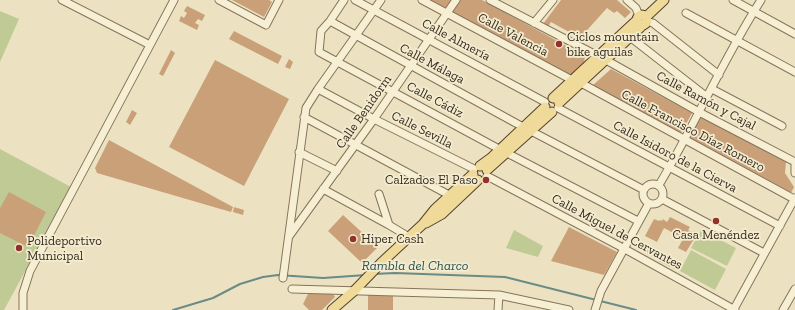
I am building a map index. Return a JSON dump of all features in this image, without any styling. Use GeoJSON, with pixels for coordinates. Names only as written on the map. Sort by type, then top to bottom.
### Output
{"type":"FeatureCollection","features":[{"type":"Feature","properties":{"kind":"main road"},"geometry":{"type":"LineString","coordinates":[[423,224],[442,214],[480,173],[664,0]]}},
{"type":"Feature","properties":{"kind":"main road"},"geometry":{"type":"LineString","coordinates":[[601,58],[630,37],[642,20]]}},
{"type":"Feature","properties":{"kind":"main road"},"geometry":{"type":"LineString","coordinates":[[335,309],[357,289],[381,262],[423,224],[435,209],[449,196],[480,173]]}},
{"type":"Feature","properties":{"kind":"street"},"geometry":{"type":"LineString","coordinates":[[62,0],[70,2],[150,45]]}},
{"type":"Feature","properties":{"kind":"street"},"geometry":{"type":"LineString","coordinates":[[23,310],[23,293],[30,271],[174,0]]}},
{"type":"Feature","properties":{"kind":"street"},"geometry":{"type":"LineString","coordinates":[[219,0],[266,25],[279,0]]}},
{"type":"Feature","properties":{"kind":"street"},"geometry":{"type":"LineString","coordinates":[[330,21],[344,0]]}},
{"type":"Feature","properties":{"kind":"street","name":"Calle Almería"},"geometry":{"type":"LineString","coordinates":[[355,0],[552,105]]}},
{"type":"Feature","properties":{"kind":"street"},"geometry":{"type":"LineString","coordinates":[[283,278],[306,108],[381,0]]}},
{"type":"Feature","properties":{"kind":"street","name":"Calle Valencia"},"geometry":{"type":"LineString","coordinates":[[422,0],[576,82]]}},
{"type":"Feature","properties":{"kind":"street","name":"Calle Benidorm"},"geometry":{"type":"LineString","coordinates":[[289,236],[374,119],[456,0]]}},
{"type":"Feature","properties":{"kind":"street"},"geometry":{"type":"LineString","coordinates":[[534,23],[553,0]]}},
{"type":"Feature","properties":{"kind":"street"},"geometry":{"type":"LineString","coordinates":[[627,0],[636,8],[642,20],[653,22],[719,75]]}},
{"type":"Feature","properties":{"kind":"street"},"geometry":{"type":"LineString","coordinates":[[733,0],[795,34]]}},
{"type":"Feature","properties":{"kind":"street"},"geometry":{"type":"LineString","coordinates":[[659,185],[737,40],[761,0]]}},
{"type":"Feature","properties":{"kind":"street","name":"Calle Ramón y Cajal"},"geometry":{"type":"LineString","coordinates":[[494,1],[795,163]]}},
{"type":"Feature","properties":{"kind":"street"},"geometry":{"type":"LineString","coordinates":[[686,13],[795,72]]}},
{"type":"Feature","properties":{"kind":"street","name":"Calle Málaga"},"geometry":{"type":"LineString","coordinates":[[330,21],[527,129],[644,190]]}},
{"type":"Feature","properties":{"kind":"street","name":"Calle Cádiz"},"geometry":{"type":"LineString","coordinates":[[330,21],[321,31],[319,52],[503,151],[638,221]]}},
{"type":"Feature","properties":{"kind":"street"},"geometry":{"type":"LineString","coordinates":[[630,37],[707,97]]}},
{"type":"Feature","properties":{"kind":"street","name":"Calle Francisco Díaz Romero"},"geometry":{"type":"LineString","coordinates":[[576,82],[795,198]]}},
{"type":"Feature","properties":{"kind":"street","name":"Calle Sevilla"},"geometry":{"type":"LineString","coordinates":[[318,89],[480,173]]}},
{"type":"Feature","properties":{"kind":"street"},"geometry":{"type":"LineString","coordinates":[[712,89],[782,126]]}},
{"type":"Feature","properties":{"kind":"street","name":"Calle Isidoro de la Cierva"},"geometry":{"type":"LineString","coordinates":[[552,105],[780,226]]}},
{"type":"Feature","properties":{"kind":"street"},"geometry":{"type":"LineString","coordinates":[[304,117],[449,196]]}},
{"type":"Feature","properties":{"kind":"street"},"geometry":{"type":"LineString","coordinates":[[299,152],[337,171]]}},
{"type":"Feature","properties":{"kind":"street"},"geometry":{"type":"LineString","coordinates":[[795,163],[795,173]]}},
{"type":"Feature","properties":{"kind":"street","name":"Calle Miguel de Cervantes"},"geometry":{"type":"LineString","coordinates":[[480,173],[623,248],[734,310]]}},
{"type":"Feature","properties":{"kind":"street"},"geometry":{"type":"LineString","coordinates":[[654,183],[659,185],[663,192],[662,199],[656,204],[649,203],[643,197],[644,190],[649,184],[654,183]]}},
{"type":"Feature","properties":{"kind":"street"},"geometry":{"type":"LineString","coordinates":[[323,189],[389,224],[409,237]]}},
{"type":"Feature","properties":{"kind":"street"},"geometry":{"type":"LineString","coordinates":[[379,194],[389,224]]}},
{"type":"Feature","properties":{"kind":"street"},"geometry":{"type":"LineString","coordinates":[[734,310],[795,198]]}},
{"type":"Feature","properties":{"kind":"street"},"geometry":{"type":"LineString","coordinates":[[662,199],[764,253]]}},
{"type":"Feature","properties":{"kind":"street"},"geometry":{"type":"LineString","coordinates":[[594,310],[601,291],[623,248],[649,203]]}},
{"type":"Feature","properties":{"kind":"street"},"geometry":{"type":"LineString","coordinates":[[292,289],[357,289],[499,295],[569,310]]}},
{"type":"Feature","properties":{"kind":"street"},"geometry":{"type":"LineString","coordinates":[[784,310],[795,289]]}},
{"type":"Feature","properties":{"kind":"street"},"geometry":{"type":"LineString","coordinates":[[498,310],[499,295]]}},
{"type":"Feature","properties":{"kind":"green space"},"geometry":{"type":"Polygon","coordinates":[[[0,11],[19,19],[0,62],[0,11]]]}},
{"type":"Feature","properties":{"kind":"green space","name":"Polideportivo Municipal"},"geometry":{"type":"Polygon","coordinates":[[[0,149],[71,187],[4,310],[0,310],[0,149]]]}},
{"type":"Feature","properties":{"kind":"green space"},"geometry":{"type":"Polygon","coordinates":[[[514,230],[543,246],[538,257],[506,248],[514,230]]]}},
{"type":"Feature","properties":{"kind":"green space"},"geometry":{"type":"Polygon","coordinates":[[[701,230],[736,248],[727,266],[691,248],[701,230]]]}},
{"type":"Feature","properties":{"kind":"green space"},"geometry":{"type":"Polygon","coordinates":[[[691,250],[726,269],[715,290],[680,271],[691,250]]]}},
{"type":"Feature","properties":{"kind":"building"},"geometry":{"type":"Polygon","coordinates":[[[232,0],[269,0],[272,2],[264,17],[232,0]]]}},
{"type":"Feature","properties":{"kind":"building"},"geometry":{"type":"Polygon","coordinates":[[[429,0],[451,0],[446,8],[429,0]]]}},
{"type":"Feature","properties":{"kind":"building"},"geometry":{"type":"Polygon","coordinates":[[[460,0],[482,0],[585,56],[584,64],[571,75],[452,12],[460,0]]]}},
{"type":"Feature","properties":{"kind":"building"},"geometry":{"type":"Polygon","coordinates":[[[561,0],[617,0],[631,12],[625,18],[617,11],[614,13],[607,8],[580,38],[551,22],[548,27],[543,24],[561,0]]]}},
{"type":"Feature","properties":{"kind":"building"},"geometry":{"type":"Polygon","coordinates":[[[187,6],[205,15],[202,21],[198,19],[195,23],[199,25],[197,30],[179,21],[181,16],[184,18],[187,13],[184,11],[187,6]]]}},
{"type":"Feature","properties":{"kind":"building"},"geometry":{"type":"Polygon","coordinates":[[[234,31],[282,56],[278,64],[229,39],[234,31]]]}},
{"type":"Feature","properties":{"kind":"building"},"geometry":{"type":"Polygon","coordinates":[[[171,50],[175,53],[163,76],[159,74],[171,50]]]}},
{"type":"Feature","properties":{"kind":"building"},"geometry":{"type":"Polygon","coordinates":[[[289,59],[293,62],[290,69],[285,67],[289,59]]]}},
{"type":"Feature","properties":{"kind":"building"},"geometry":{"type":"Polygon","coordinates":[[[215,60],[289,99],[244,186],[169,147],[215,60]]]}},
{"type":"Feature","properties":{"kind":"building"},"geometry":{"type":"Polygon","coordinates":[[[611,69],[692,113],[681,133],[592,86],[611,69]]]}},
{"type":"Feature","properties":{"kind":"building"},"geometry":{"type":"Polygon","coordinates":[[[132,110],[137,113],[130,125],[126,122],[132,110]]]}},
{"type":"Feature","properties":{"kind":"building"},"geometry":{"type":"Polygon","coordinates":[[[701,117],[786,162],[785,173],[794,187],[791,193],[689,138],[701,117]]]}},
{"type":"Feature","properties":{"kind":"building"},"geometry":{"type":"Polygon","coordinates":[[[109,140],[233,207],[231,212],[97,173],[95,168],[109,140]]]}},
{"type":"Feature","properties":{"kind":"building"},"geometry":{"type":"Polygon","coordinates":[[[9,192],[46,212],[28,247],[0,233],[0,208],[9,192]]]}},
{"type":"Feature","properties":{"kind":"building"},"geometry":{"type":"Polygon","coordinates":[[[234,207],[244,210],[243,215],[233,212],[234,207]]]}},
{"type":"Feature","properties":{"kind":"building","name":"Hiper Cash"},"geometry":{"type":"Polygon","coordinates":[[[343,215],[378,247],[362,263],[328,231],[343,215]]]}},
{"type":"Feature","properties":{"kind":"building"},"geometry":{"type":"Polygon","coordinates":[[[670,217],[690,227],[688,230],[692,232],[697,231],[686,252],[678,248],[687,232],[685,231],[681,237],[664,228],[657,242],[645,236],[654,219],[662,221],[663,219],[667,222],[670,217]]]}},
{"type":"Feature","properties":{"kind":"building"},"geometry":{"type":"Polygon","coordinates":[[[569,227],[617,252],[604,275],[551,261],[569,227]]]}},
{"type":"Feature","properties":{"kind":"building"},"geometry":{"type":"Polygon","coordinates":[[[647,247],[656,251],[654,256],[645,251],[647,247]]]}},
{"type":"Feature","properties":{"kind":"building"},"geometry":{"type":"Polygon","coordinates":[[[662,255],[679,263],[675,269],[659,261],[662,255]]]}},
{"type":"Feature","properties":{"kind":"building"},"geometry":{"type":"Polygon","coordinates":[[[308,294],[333,294],[335,297],[322,310],[309,310],[303,304],[308,294]]]}},
{"type":"Feature","properties":{"kind":"building"},"geometry":{"type":"Polygon","coordinates":[[[368,295],[393,296],[393,310],[368,310],[368,295]]]}},
{"type":"Feature","properties":{"kind":"waterway","name":"Rambla del Charco"},"geometry":{"type":"LineString","coordinates":[[374,274],[395,273],[505,277],[636,310]]}},
{"type":"Feature","properties":{"kind":"waterway","name":"Rambla del Charco"},"geometry":{"type":"LineString","coordinates":[[173,310],[213,298],[240,284],[263,277],[278,275],[323,278],[366,275]]}},
{"type":"Feature","properties":{"kind":"place","name":"Ciclos mountain bike aguilas"},"geometry":{"type":"Point","coordinates":[559,44]}},
{"type":"Feature","properties":{"kind":"place","name":"Calzados El Paso"},"geometry":{"type":"Point","coordinates":[486,180]}},
{"type":"Feature","properties":{"kind":"place","name":"Casa Menéndez"},"geometry":{"type":"Point","coordinates":[716,221]}},
{"type":"Feature","properties":{"kind":"place","name":"Hiper Cash"},"geometry":{"type":"Point","coordinates":[353,239]}},
{"type":"Feature","properties":{"kind":"place","name":"Polideportivo Municipal"},"geometry":{"type":"Point","coordinates":[19,248]}}]}
